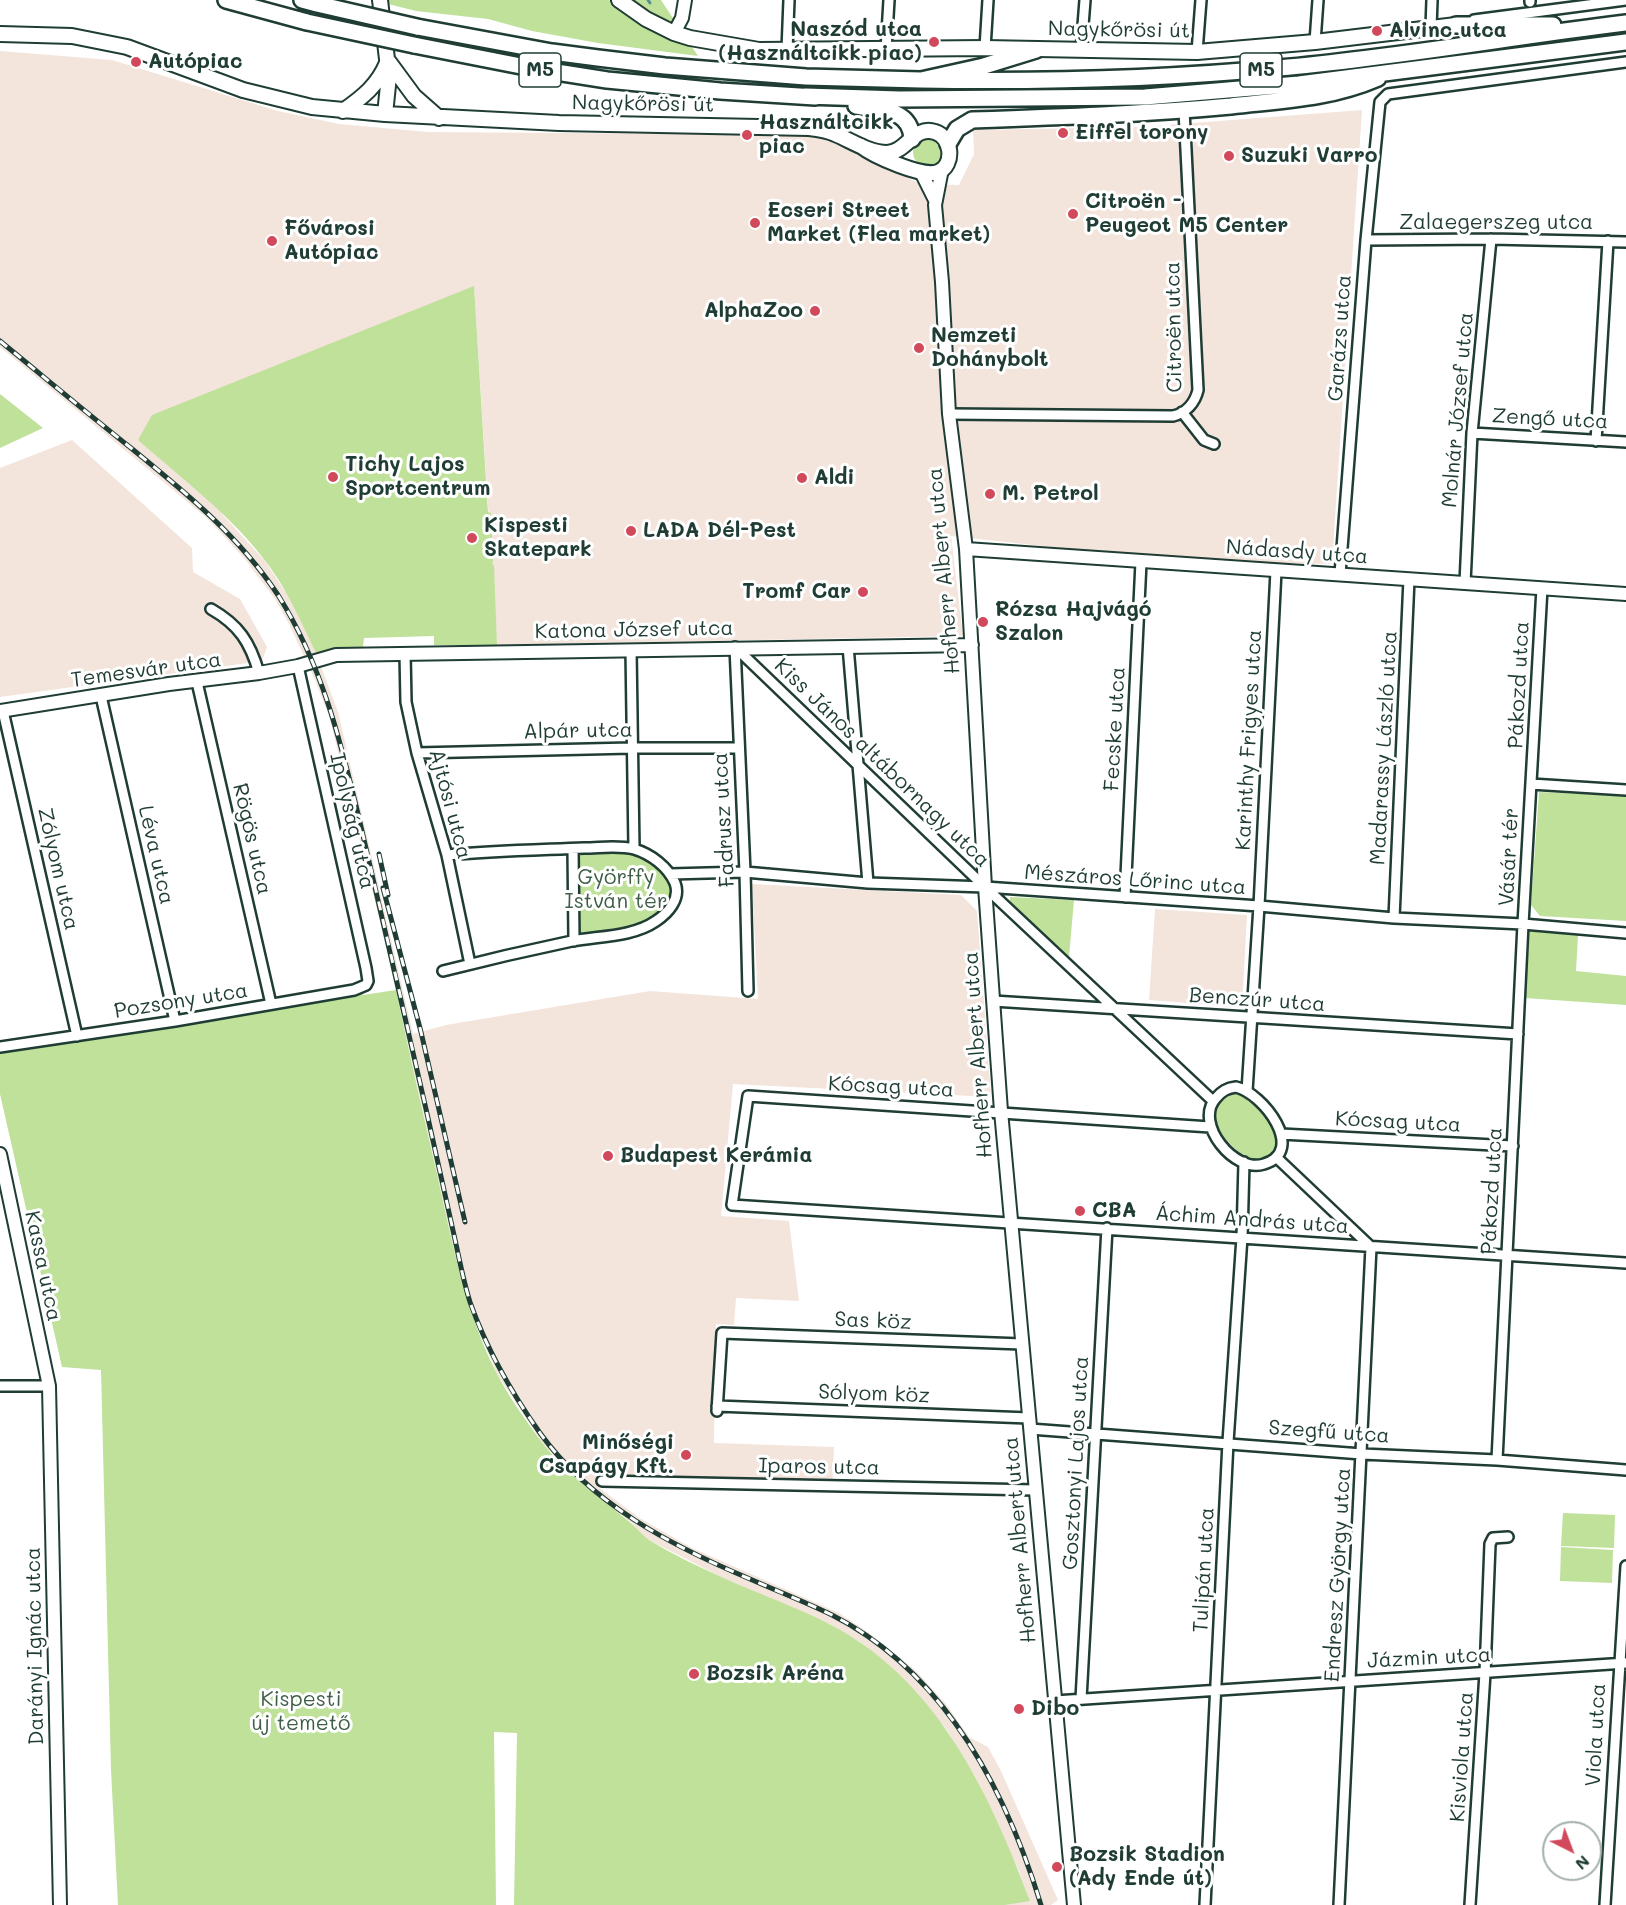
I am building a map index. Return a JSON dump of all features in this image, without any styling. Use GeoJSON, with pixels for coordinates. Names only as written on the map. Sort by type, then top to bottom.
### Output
{"type":"FeatureCollection","features":[{"type":"Feature","properties":{"kind":"main road","name":"M5"},"geometry":{"type":"LineString","coordinates":[[226,0],[307,22],[414,45],[607,80],[720,91],[899,99],[1144,98],[1299,84],[1626,42]]}},
{"type":"Feature","properties":{"kind":"main road"},"geometry":{"type":"LineString","coordinates":[[380,0],[388,61],[389,89],[385,114]]}},
{"type":"Feature","properties":{"kind":"main road","name":"Nagykőrösi út"},"geometry":{"type":"LineString","coordinates":[[619,0],[646,19],[674,33],[746,49],[985,48],[1197,52],[1315,42],[1456,24]]}},
{"type":"Feature","properties":{"kind":"main road","name":"M5"},"geometry":{"type":"LineString","coordinates":[[309,2],[417,27],[552,52],[665,66],[806,77],[921,80]]}},
{"type":"Feature","properties":{"kind":"main road","name":"Nagykőrösi út"},"geometry":{"type":"LineString","coordinates":[[921,80],[1107,79],[1281,68],[1626,23]]}},
{"type":"Feature","properties":{"kind":"main road"},"geometry":{"type":"LineString","coordinates":[[1456,24],[1598,27]]}},
{"type":"Feature","properties":{"kind":"main road","name":"Nagykőrösi út"},"geometry":{"type":"LineString","coordinates":[[0,34],[72,36],[127,47],[243,90],[303,105],[343,111],[559,123],[809,128],[828,131],[861,146],[883,160],[932,173],[942,169]]}},
{"type":"Feature","properties":{"kind":"main road"},"geometry":{"type":"LineString","coordinates":[[921,80],[984,66],[1036,50]]}},
{"type":"Feature","properties":{"kind":"main road"},"geometry":{"type":"LineString","coordinates":[[343,111],[372,88],[379,80],[388,61]]}},
{"type":"Feature","properties":{"kind":"main road"},"geometry":{"type":"LineString","coordinates":[[388,61],[414,96],[439,118]]}},
{"type":"Feature","properties":{"kind":"main road"},"geometry":{"type":"LineString","coordinates":[[942,169],[949,158],[948,144],[957,129],[972,120],[1184,110],[1316,97],[1356,87],[1397,70]]}},
{"type":"Feature","properties":{"kind":"main road"},"geometry":{"type":"LineString","coordinates":[[805,96],[894,112],[904,118],[908,123],[911,139],[908,157],[919,170]]}},
{"type":"Feature","properties":{"kind":"main road","name":"Nagykőrösi út"},"geometry":{"type":"LineString","coordinates":[[861,146],[887,153],[896,151],[921,132],[933,131],[945,138],[948,144]]}},
{"type":"Feature","properties":{"kind":"street"},"geometry":{"type":"LineString","coordinates":[[674,33],[682,18],[685,0]]}},
{"type":"Feature","properties":{"kind":"street"},"geometry":{"type":"LineString","coordinates":[[787,50],[789,0]]}},
{"type":"Feature","properties":{"kind":"street"},"geometry":{"type":"LineString","coordinates":[[886,50],[888,0]]}},
{"type":"Feature","properties":{"kind":"street"},"geometry":{"type":"LineString","coordinates":[[985,48],[988,0]]}},
{"type":"Feature","properties":{"kind":"street"},"geometry":{"type":"LineString","coordinates":[[1081,51],[1085,0]]}},
{"type":"Feature","properties":{"kind":"street"},"geometry":{"type":"LineString","coordinates":[[1197,52],[1201,0]]}},
{"type":"Feature","properties":{"kind":"street"},"geometry":{"type":"LineString","coordinates":[[1315,42],[1318,0]]}},
{"type":"Feature","properties":{"kind":"street"},"geometry":{"type":"LineString","coordinates":[[1431,28],[1432,0]]}},
{"type":"Feature","properties":{"kind":"street","name":"Nagykőrösi út"},"geometry":{"type":"LineString","coordinates":[[1456,24],[1487,17],[1626,0]]}},
{"type":"Feature","properties":{"kind":"street","name":"Garázs utca"},"geometry":{"type":"LineString","coordinates":[[1340,574],[1366,240],[1380,102],[1388,94],[1626,62]]}},
{"type":"Feature","properties":{"kind":"street","name":"Citroën utca"},"geometry":{"type":"LineString","coordinates":[[949,414],[1173,416],[1182,412],[1194,401],[1198,390],[1184,110]]}},
{"type":"Feature","properties":{"kind":"street","name":"Hofherr Albert utca"},"geometry":{"type":"LineString","coordinates":[[942,169],[935,202],[949,414],[966,549],[985,887],[1001,1112],[1074,1905]]}},
{"type":"Feature","properties":{"kind":"street","name":"Hofherr Albert utca"},"geometry":{"type":"LineString","coordinates":[[919,170],[935,202]]}},
{"type":"Feature","properties":{"kind":"street","name":"Zalaegerszeg utca"},"geometry":{"type":"LineString","coordinates":[[1366,240],[1491,239],[1626,242]]}},
{"type":"Feature","properties":{"kind":"street","name":"Molnár József utca"},"geometry":{"type":"LineString","coordinates":[[1465,583],[1472,433],[1491,239]]}},
{"type":"Feature","properties":{"kind":"street"},"geometry":{"type":"LineString","coordinates":[[1596,441],[1608,241]]}},
{"type":"Feature","properties":{"kind":"street"},"geometry":{"type":"LineString","coordinates":[[1182,412],[1204,440],[1214,444]]}},
{"type":"Feature","properties":{"kind":"street","name":"Zengő utca"},"geometry":{"type":"LineString","coordinates":[[1472,433],[1626,442]]}},
{"type":"Feature","properties":{"kind":"street","name":"Nádasdy utca"},"geometry":{"type":"LineString","coordinates":[[966,549],[1626,594]]}},
{"type":"Feature","properties":{"kind":"street","name":"Fecske utca"},"geometry":{"type":"LineString","coordinates":[[1125,897],[1141,562]]}},
{"type":"Feature","properties":{"kind":"street","name":"Karinthy Frigyes utca"},"geometry":{"type":"LineString","coordinates":[[1247,1091],[1276,571]]}},
{"type":"Feature","properties":{"kind":"street","name":"Madarassy László utca"},"geometry":{"type":"LineString","coordinates":[[1394,918],[1409,579]]}},
{"type":"Feature","properties":{"kind":"street","name":"Pákozd utca"},"geometry":{"type":"LineString","coordinates":[[1532,784],[1542,588]]}},
{"type":"Feature","properties":{"kind":"street"},"geometry":{"type":"LineString","coordinates":[[211,609],[228,619],[251,647],[259,673]]}},
{"type":"Feature","properties":{"kind":"street","name":"Katona József utca"},"geometry":{"type":"LineString","coordinates":[[298,666],[336,655],[972,645]]}},
{"type":"Feature","properties":{"kind":"street"},"geometry":{"type":"LineString","coordinates":[[848,646],[868,883]]}},
{"type":"Feature","properties":{"kind":"street","name":"Kiss János altábornagy utca"},"geometry":{"type":"LineString","coordinates":[[735,647],[985,887],[1213,1101]]}},
{"type":"Feature","properties":{"kind":"street","name":"Fadrusz utca"},"geometry":{"type":"LineString","coordinates":[[735,647],[748,992]]}},
{"type":"Feature","properties":{"kind":"street"},"geometry":{"type":"LineString","coordinates":[[631,650],[634,849]]}},
{"type":"Feature","properties":{"kind":"street","name":"Ajtósi utca"},"geometry":{"type":"LineString","coordinates":[[405,653],[406,702],[417,753],[447,855],[470,964]]}},
{"type":"Feature","properties":{"kind":"street","name":"Temesvár utca"},"geometry":{"type":"LineString","coordinates":[[2,711],[298,666]]}},
{"type":"Feature","properties":{"kind":"street","name":"Ipolyság utca"},"geometry":{"type":"LineString","coordinates":[[298,666],[366,968],[368,981],[366,985]]}},
{"type":"Feature","properties":{"kind":"street","name":"Rögös utca"},"geometry":{"type":"LineString","coordinates":[[197,682],[271,1004]]}},
{"type":"Feature","properties":{"kind":"street","name":"Léva utca"},"geometry":{"type":"LineString","coordinates":[[101,696],[175,1022]]}},
{"type":"Feature","properties":{"kind":"street","name":"Zólyom utca"},"geometry":{"type":"LineString","coordinates":[[2,711],[77,1036]]}},
{"type":"Feature","properties":{"kind":"street","name":"Alpár utca"},"geometry":{"type":"LineString","coordinates":[[417,753],[739,748]]}},
{"type":"Feature","properties":{"kind":"street","name":"Vásár tér"},"geometry":{"type":"LineString","coordinates":[[1626,790],[1532,784],[1523,924],[1626,933]]}},
{"type":"Feature","properties":{"kind":"street"},"geometry":{"type":"LineString","coordinates":[[573,849],[574,941]]}},
{"type":"Feature","properties":{"kind":"street"},"geometry":{"type":"LineString","coordinates":[[443,971],[574,941],[634,930],[656,921],[672,906],[676,897],[676,887],[670,874],[653,858],[634,849],[573,849],[447,855]]}},
{"type":"Feature","properties":{"kind":"street","name":"Mészáros Lőrinc utca"},"geometry":{"type":"LineString","coordinates":[[670,874],[745,872],[868,883],[985,887],[1394,918],[1523,924]]}},
{"type":"Feature","properties":{"kind":"street","name":"Pákozd utca"},"geometry":{"type":"LineString","coordinates":[[1497,1460],[1523,924]]}},
{"type":"Feature","properties":{"kind":"street","name":"Pozsony utca"},"geometry":{"type":"LineString","coordinates":[[0,1047],[175,1022],[354,990],[366,985]]}},
{"type":"Feature","properties":{"kind":"street","name":"Benczúr utca"},"geometry":{"type":"LineString","coordinates":[[993,1001],[1518,1034]]}},
{"type":"Feature","properties":{"kind":"street"},"geometry":{"type":"LineString","coordinates":[[1236,1087],[1247,1091],[1269,1112],[1281,1134],[1281,1148],[1275,1157],[1259,1166],[1244,1162],[1223,1147],[1210,1127],[1208,1116],[1213,1101],[1224,1090],[1236,1087]]}},
{"type":"Feature","properties":{"kind":"street","name":"Kócsag utca"},"geometry":{"type":"LineString","coordinates":[[732,1205],[748,1096],[1210,1127]]}},
{"type":"Feature","properties":{"kind":"street","name":"Kócsag utca"},"geometry":{"type":"LineString","coordinates":[[1281,1134],[1513,1146]]}},
{"type":"Feature","properties":{"kind":"street","name":"Kassa utca"},"geometry":{"type":"LineString","coordinates":[[0,1154],[49,1386]]}},
{"type":"Feature","properties":{"kind":"street"},"geometry":{"type":"LineString","coordinates":[[1275,1157],[1371,1247]]}},
{"type":"Feature","properties":{"kind":"street"},"geometry":{"type":"LineString","coordinates":[[1242,1237],[1244,1162]]}},
{"type":"Feature","properties":{"kind":"street","name":"Áchim András utca"},"geometry":{"type":"LineString","coordinates":[[732,1205],[1626,1263]]}},
{"type":"Feature","properties":{"kind":"street","name":"Gosztonyi Lajos utca"},"geometry":{"type":"LineString","coordinates":[[1081,1699],[1107,1228]]}},
{"type":"Feature","properties":{"kind":"street","name":"Tulipán utca"},"geometry":{"type":"LineString","coordinates":[[1205,1905],[1228,1442],[1242,1237]]}},
{"type":"Feature","properties":{"kind":"street","name":"Endresz György utca"},"geometry":{"type":"LineString","coordinates":[[1339,1905],[1371,1247]]}},
{"type":"Feature","properties":{"kind":"street","name":"Sas köz"},"geometry":{"type":"LineString","coordinates":[[717,1409],[722,1333],[1022,1344]]}},
{"type":"Feature","properties":{"kind":"street"},"geometry":{"type":"LineString","coordinates":[[0,1386],[49,1386]]}},
{"type":"Feature","properties":{"kind":"street","name":"Darányi Ignác utca"},"geometry":{"type":"LineString","coordinates":[[49,1386],[60,1905]]}},
{"type":"Feature","properties":{"kind":"street","name":"Sólyom köz"},"geometry":{"type":"LineString","coordinates":[[717,1409],[1029,1424]]}},
{"type":"Feature","properties":{"kind":"street","name":"Szegfű utca"},"geometry":{"type":"LineString","coordinates":[[1029,1424],[1095,1433],[1362,1454],[1497,1460],[1626,1470]]}},
{"type":"Feature","properties":{"kind":"street","name":"Iparos utca"},"geometry":{"type":"LineString","coordinates":[[602,1480],[1035,1490]]}},
{"type":"Feature","properties":{"kind":"street","name":"Kisviola utca"},"geometry":{"type":"LineString","coordinates":[[1470,1905],[1491,1540],[1508,1537]]}},
{"type":"Feature","properties":{"kind":"street","name":"Viola utca"},"geometry":{"type":"LineString","coordinates":[[1605,1905],[1622,1664],[1626,1566]]}},
{"type":"Feature","properties":{"kind":"street","name":"Jázmin utca"},"geometry":{"type":"LineString","coordinates":[[1055,1701],[1622,1664]]}},
{"type":"Feature","properties":{"kind":"shaded area"},"geometry":{"type":"Polygon","coordinates":[[[0,51],[112,60],[278,111],[339,124],[428,132],[820,135],[848,145],[920,184],[959,185],[974,154],[973,130],[1141,127],[1362,110],[1332,564],[1188,562],[951,536],[963,636],[497,645],[474,287],[222,514],[265,561],[294,605],[316,653],[338,712],[413,1034],[446,1025],[650,991],[758,999],[752,884],[961,895],[977,911],[991,1097],[733,1084],[721,1216],[789,1221],[799,1301],[736,1298],[734,1325],[716,1324],[714,1443],[834,1447],[832,1492],[713,1487],[598,1487],[638,1517],[692,1548],[839,1613],[869,1633],[916,1671],[946,1704],[969,1737],[988,1747],[1001,1771],[1058,1900],[1051,1905],[1005,1905],[1029,1900],[1018,1869],[976,1778],[947,1730],[893,1669],[860,1642],[831,1625],[727,1580],[645,1538],[634,1525],[555,1457],[541,1441],[497,1374],[470,1309],[456,1258],[386,946],[330,719],[289,624],[275,599],[244,558],[207,518],[0,347],[0,51]]]}},
{"type":"Feature","properties":{"kind":"shaded area"},"geometry":{"type":"Polygon","coordinates":[[[72,440],[192,548],[193,572],[240,599],[267,647],[262,661],[0,697],[0,468],[72,440]]]}},
{"type":"Feature","properties":{"kind":"shaded area"},"geometry":{"type":"Polygon","coordinates":[[[1155,909],[1247,915],[1242,1007],[1149,1000],[1155,909]]]}},
{"type":"Feature","properties":{"kind":"green space"},"geometry":{"type":"Polygon","coordinates":[[[372,0],[661,0],[698,56],[598,43],[532,31],[488,19],[416,11],[372,0]]]}},
{"type":"Feature","properties":{"kind":"green space"},"geometry":{"type":"Polygon","coordinates":[[[928,137],[939,141],[943,152],[939,163],[928,167],[917,163],[913,152],[917,141],[928,137]]]}},
{"type":"Feature","properties":{"kind":"green space","name":"Tichy Lajos Sportcentrum"},"geometry":{"type":"Polygon","coordinates":[[[474,286],[488,512],[491,513],[497,645],[434,645],[434,636],[364,638],[363,647],[316,653],[283,588],[264,559],[213,505],[138,440],[152,415],[474,286]]]}},
{"type":"Feature","properties":{"kind":"green space"},"geometry":{"type":"Polygon","coordinates":[[[0,394],[43,428],[0,448],[0,394]]]}},
{"type":"Feature","properties":{"kind":"green space"},"geometry":{"type":"Polygon","coordinates":[[[1539,792],[1626,796],[1626,921],[1540,916],[1531,905],[1539,792]]]}},
{"type":"Feature","properties":{"kind":"green space","name":"Györffy István tér"},"geometry":{"type":"Polygon","coordinates":[[[629,848],[670,874],[674,901],[641,928],[574,941],[573,849],[629,848]]]}},
{"type":"Feature","properties":{"kind":"green space"},"geometry":{"type":"Polygon","coordinates":[[[1010,897],[1074,900],[1069,957],[1010,904],[1010,897]]]}},
{"type":"Feature","properties":{"kind":"green space"},"geometry":{"type":"Polygon","coordinates":[[[1529,930],[1578,935],[1576,971],[1626,976],[1626,1005],[1525,998],[1529,930]]]}},
{"type":"Feature","properties":{"kind":"green space","name":"Kispesti új temető"},"geometry":{"type":"Polygon","coordinates":[[[355,988],[363,995],[396,990],[460,1275],[476,1324],[496,1372],[535,1433],[573,1475],[649,1540],[708,1571],[830,1624],[861,1643],[892,1667],[919,1695],[965,1758],[1001,1829],[1030,1901],[1005,1905],[514,1905],[517,1733],[494,1732],[496,1905],[118,1905],[111,1770],[101,1370],[62,1367],[0,1094],[0,1051],[355,988]]]}},
{"type":"Feature","properties":{"kind":"green space"},"geometry":{"type":"Polygon","coordinates":[[[1233,1094],[1251,1098],[1276,1130],[1277,1141],[1273,1152],[1261,1160],[1249,1158],[1237,1150],[1227,1141],[1215,1121],[1215,1109],[1233,1094]]]}},
{"type":"Feature","properties":{"kind":"green space"},"geometry":{"type":"Polygon","coordinates":[[[1563,1513],[1615,1515],[1614,1548],[1561,1546],[1563,1513]]]}},
{"type":"Feature","properties":{"kind":"green space"},"geometry":{"type":"Polygon","coordinates":[[[1561,1547],[1613,1550],[1612,1583],[1560,1581],[1561,1547]]]}},
{"type":"Feature","properties":{"kind":"railway"},"geometry":{"type":"LineString","coordinates":[[0,341],[171,481],[229,534],[278,595],[307,648],[337,731],[352,789],[468,1294],[492,1354],[529,1418],[560,1458],[583,1481],[608,1502],[635,1520],[691,1552],[832,1615],[872,1639],[907,1668],[938,1701],[965,1738],[989,1778],[1027,1862],[1041,1905]]}},
{"type":"Feature","properties":{"kind":"railway"},"geometry":{"type":"LineString","coordinates":[[379,854],[388,895]]}},
{"type":"Feature","properties":{"kind":"railway"},"geometry":{"type":"LineString","coordinates":[[383,888],[421,1032],[465,1222]]}},
{"type":"Feature","properties":{"kind":"place","name":"Alvinc utca"},"geometry":{"type":"Point","coordinates":[1377,31]}},
{"type":"Feature","properties":{"kind":"place","name":"Naszód utca (Használtcikk piac)"},"geometry":{"type":"Point","coordinates":[934,42]}},
{"type":"Feature","properties":{"kind":"place","name":"Autópiac"},"geometry":{"type":"Point","coordinates":[136,62]}},
{"type":"Feature","properties":{"kind":"place","name":"Eiffel torony"},"geometry":{"type":"Point","coordinates":[1063,133]}},
{"type":"Feature","properties":{"kind":"place","name":"Használtcikk piac"},"geometry":{"type":"Point","coordinates":[747,135]}},
{"type":"Feature","properties":{"kind":"place","name":"Suzuki Varro"},"geometry":{"type":"Point","coordinates":[1229,156]}},
{"type":"Feature","properties":{"kind":"place","name":"Citroën - Peugeot M5 Center"},"geometry":{"type":"Point","coordinates":[1073,214]}},
{"type":"Feature","properties":{"kind":"place","name":"Ecseri Street Market (Flea market)"},"geometry":{"type":"Point","coordinates":[755,223]}},
{"type":"Feature","properties":{"kind":"place","name":"Fővárosi Autópiac"},"geometry":{"type":"Point","coordinates":[272,241]}},
{"type":"Feature","properties":{"kind":"place","name":"AlphaZoo"},"geometry":{"type":"Point","coordinates":[815,311]}},
{"type":"Feature","properties":{"kind":"place","name":"Nemzeti Dohánybolt"},"geometry":{"type":"Point","coordinates":[919,348]}},
{"type":"Feature","properties":{"kind":"place","name":"Tichy Lajos Sportcentrum"},"geometry":{"type":"Point","coordinates":[333,477]}},
{"type":"Feature","properties":{"kind":"place","name":"Aldi"},"geometry":{"type":"Point","coordinates":[802,478]}},
{"type":"Feature","properties":{"kind":"place","name":"M. Petrol"},"geometry":{"type":"Point","coordinates":[990,494]}},
{"type":"Feature","properties":{"kind":"place","name":"LADA Dél-Pest"},"geometry":{"type":"Point","coordinates":[631,531]}},
{"type":"Feature","properties":{"kind":"place","name":"Kispesti Skatepark"},"geometry":{"type":"Point","coordinates":[472,538]}},
{"type":"Feature","properties":{"kind":"place","name":"Tromf Car"},"geometry":{"type":"Point","coordinates":[863,592]}},
{"type":"Feature","properties":{"kind":"place","name":"Rózsa Hajvágó Szalon"},"geometry":{"type":"Point","coordinates":[983,622]}},
{"type":"Feature","properties":{"kind":"place","name":"Budapest Kerámia"},"geometry":{"type":"Point","coordinates":[608,1156]}},
{"type":"Feature","properties":{"kind":"place","name":"CBA"},"geometry":{"type":"Point","coordinates":[1080,1211]}},
{"type":"Feature","properties":{"kind":"place","name":"Minőségi Csapágy Kft."},"geometry":{"type":"Point","coordinates":[686,1455]}},
{"type":"Feature","properties":{"kind":"place","name":"Bozsik Aréna"},"geometry":{"type":"Point","coordinates":[694,1674]}},
{"type":"Feature","properties":{"kind":"place","name":"Dibo"},"geometry":{"type":"Point","coordinates":[1019,1709]}},
{"type":"Feature","properties":{"kind":"place","name":"Bozsik Stadion (Ady Ende út)"},"geometry":{"type":"Point","coordinates":[1057,1867]}}]}
